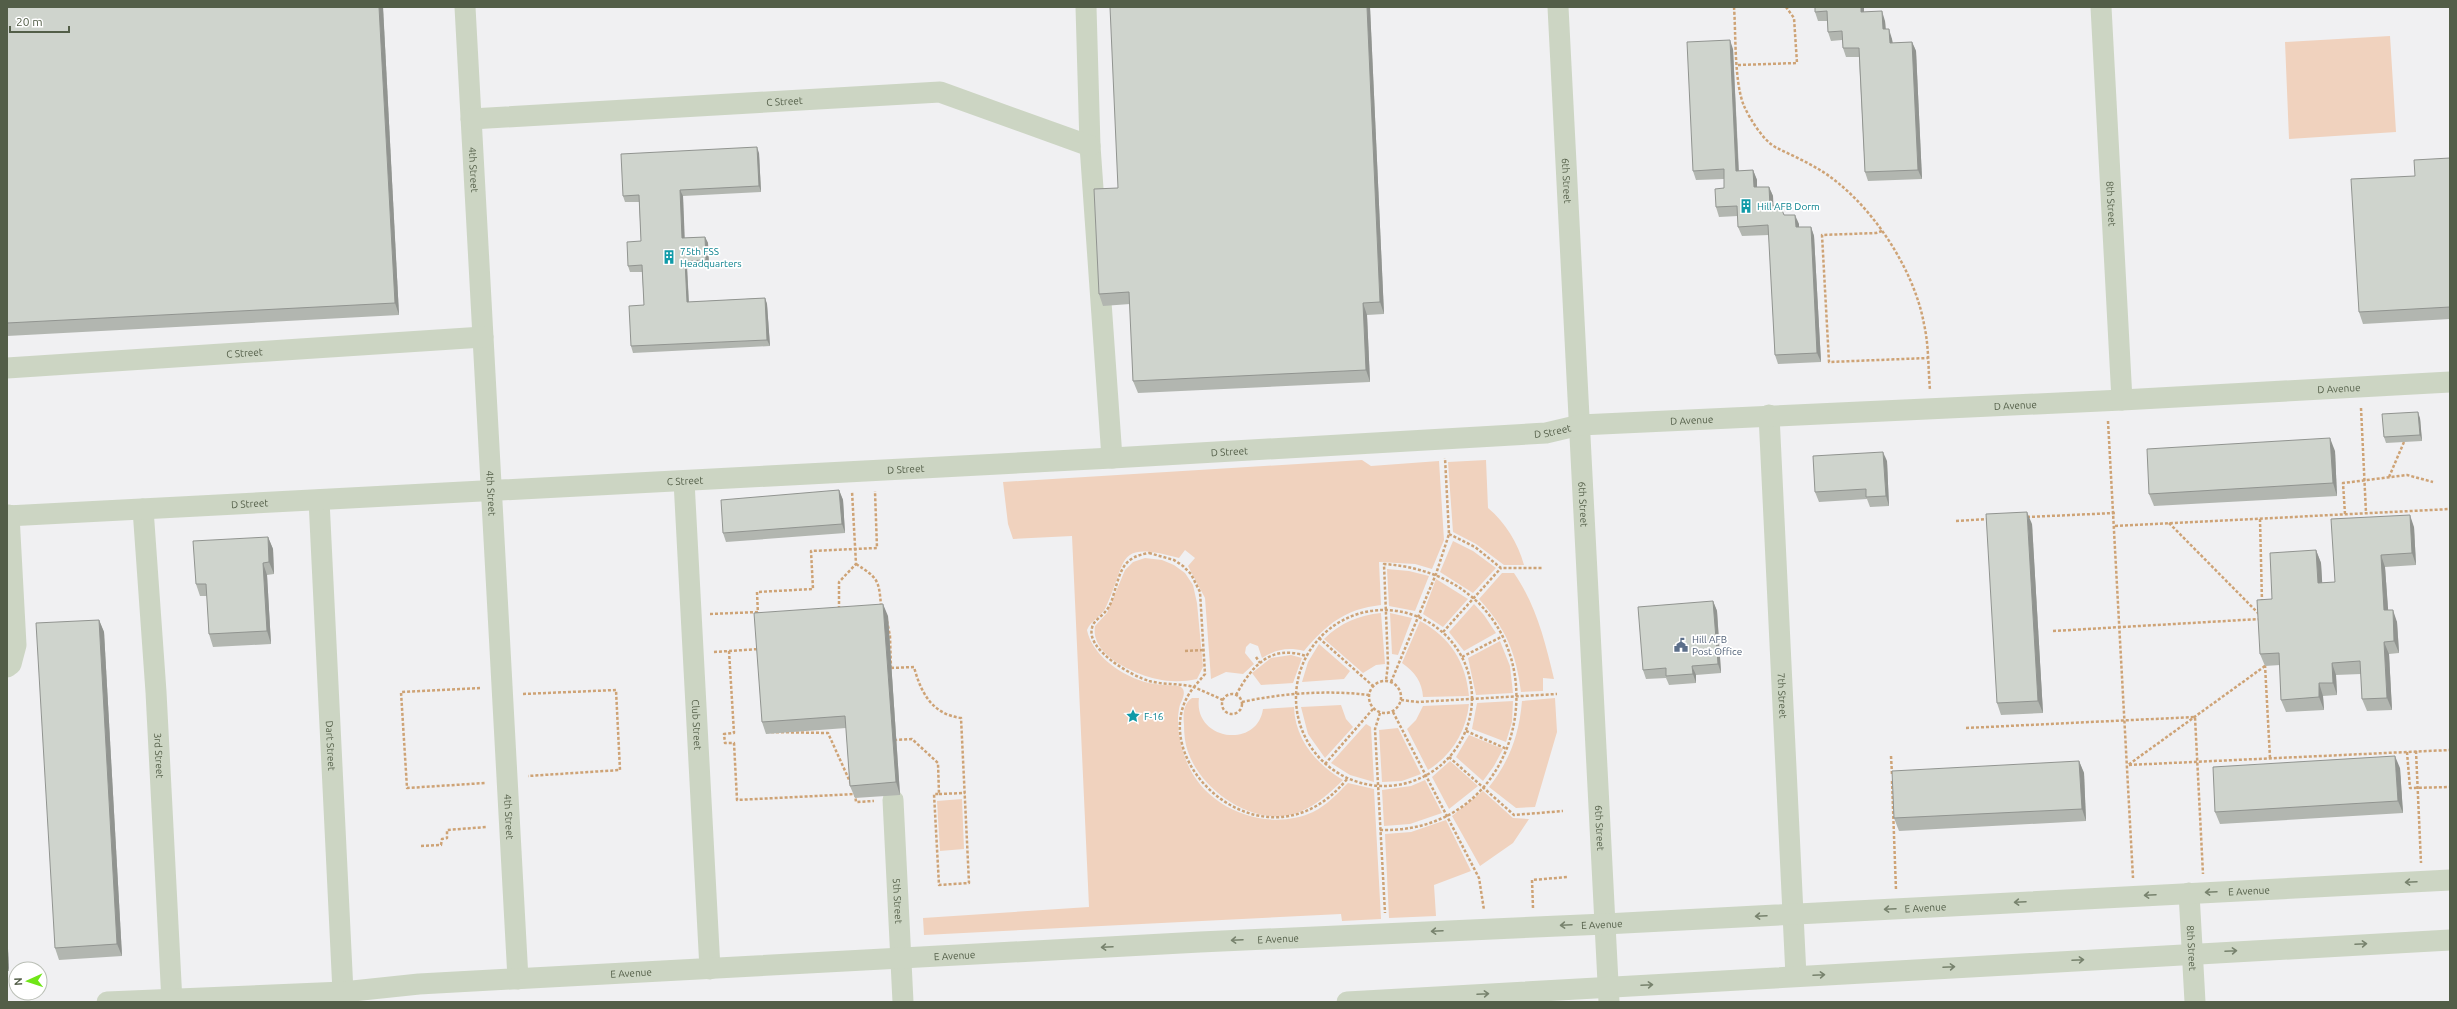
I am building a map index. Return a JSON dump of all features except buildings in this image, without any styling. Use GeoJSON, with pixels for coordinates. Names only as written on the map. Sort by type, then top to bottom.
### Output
{"type":"FeatureCollection","features":[{"type":"Feature","properties":{"kind":"street","name":"4th Street"},"geometry":{"type":"LineString","coordinates":[[465,7],[518,979]]}},
{"type":"Feature","properties":{"kind":"street"},"geometry":{"type":"LineString","coordinates":[[1086,7],[1090,146],[1112,458]]}},
{"type":"Feature","properties":{"kind":"street","name":"6th Street"},"geometry":{"type":"LineString","coordinates":[[1558,7],[1606,924],[1608,994]]}},
{"type":"Feature","properties":{"kind":"street","name":"8th Street"},"geometry":{"type":"LineString","coordinates":[[2101,7],[2115,400]]}},
{"type":"Feature","properties":{"kind":"street","name":"C Street"},"geometry":{"type":"LineString","coordinates":[[471,119],[940,92],[1090,146]]}},
{"type":"Feature","properties":{"kind":"street","name":"C Street"},"geometry":{"type":"LineString","coordinates":[[7,368],[482,337]]}},
{"type":"Feature","properties":{"kind":"street","name":"D Avenue"},"geometry":{"type":"LineString","coordinates":[[1580,424],[2115,400],[2450,382]]}},
{"type":"Feature","properties":{"kind":"street","name":"7th Street"},"geometry":{"type":"LineString","coordinates":[[1769,415],[1796,976]]}},
{"type":"Feature","properties":{"kind":"street","name":"D Street"},"geometry":{"type":"LineString","coordinates":[[876,479],[1112,458],[1546,433],[1580,424]]}},
{"type":"Feature","properties":{"kind":"street","name":"C Street"},"geometry":{"type":"LineString","coordinates":[[492,489],[684,481],[876,479]]}},
{"type":"Feature","properties":{"kind":"street","name":"Club Street"},"geometry":{"type":"LineString","coordinates":[[684,481],[710,969]]}},
{"type":"Feature","properties":{"kind":"street","name":"D Street"},"geometry":{"type":"LineString","coordinates":[[8,516],[319,500],[492,489]]}},
{"type":"Feature","properties":{"kind":"street","name":"Dart Street"},"geometry":{"type":"LineString","coordinates":[[319,500],[343,992]]}},
{"type":"Feature","properties":{"kind":"street","name":"3rd Street"},"geometry":{"type":"LineString","coordinates":[[143,509],[157,700],[172,1000]]}},
{"type":"Feature","properties":{"kind":"street"},"geometry":{"type":"LineString","coordinates":[[7,667],[11,664],[16,645],[8,516]]}},
{"type":"Feature","properties":{"kind":"street","name":"5th Street"},"geometry":{"type":"LineString","coordinates":[[893,800],[903,1002]]}},
{"type":"Feature","properties":{"kind":"street","name":"E Avenue"},"geometry":{"type":"LineString","coordinates":[[107,1002],[343,992],[419,984],[901,958],[1606,924],[2450,880]]}},
{"type":"Feature","properties":{"kind":"street","name":"8th Street"},"geometry":{"type":"LineString","coordinates":[[2195,1002],[2192,953],[2196,893]]}},
{"type":"Feature","properties":{"kind":"street"},"geometry":{"type":"LineString","coordinates":[[1347,1002],[1608,994],[1796,976],[2192,953],[2450,940]]}},
{"type":"Feature","properties":{"kind":"path"},"geometry":{"type":"LineString","coordinates":[[1734,7],[1740,92],[1744,106],[1761,132],[1776,148],[1821,170],[1842,187],[1882,231],[1899,257],[1919,302],[1928,343],[1930,392]]}},
{"type":"Feature","properties":{"kind":"path"},"geometry":{"type":"LineString","coordinates":[[1738,66],[1797,63],[1794,18],[1786,7]]}},
{"type":"Feature","properties":{"kind":"path"},"geometry":{"type":"LineString","coordinates":[[1882,231],[1876,233],[1822,235],[1829,362],[1928,358]]}},
{"type":"Feature","properties":{"kind":"path"},"geometry":{"type":"LineString","coordinates":[[2360,387],[2366,513]]}},
{"type":"Feature","properties":{"kind":"path"},"geometry":{"type":"LineString","coordinates":[[2115,400],[2114,513],[2134,896]]}},
{"type":"Feature","properties":{"kind":"path"},"geometry":{"type":"LineString","coordinates":[[2389,478],[2404,442]]}},
{"type":"Feature","properties":{"kind":"path"},"geometry":{"type":"LineString","coordinates":[[1391,682],[1417,616],[1436,574],[1449,534],[1445,454]]}},
{"type":"Feature","properties":{"kind":"path"},"geometry":{"type":"LineString","coordinates":[[2345,514],[2343,483],[2407,475],[2433,482]]}},
{"type":"Feature","properties":{"kind":"path"},"geometry":{"type":"LineString","coordinates":[[758,619],[757,592],[813,589],[811,551],[877,548],[876,479]]}},
{"type":"Feature","properties":{"kind":"path"},"geometry":{"type":"LineString","coordinates":[[839,611],[840,582],[856,564],[852,490]]}},
{"type":"Feature","properties":{"kind":"path"},"geometry":{"type":"LineString","coordinates":[[2115,526],[2450,509]]}},
{"type":"Feature","properties":{"kind":"path"},"geometry":{"type":"LineString","coordinates":[[2020,518],[2114,513]]}},
{"type":"Feature","properties":{"kind":"path"},"geometry":{"type":"LineString","coordinates":[[1956,521],[1996,519]]}},
{"type":"Feature","properties":{"kind":"path"},"geometry":{"type":"LineString","coordinates":[[2260,519],[2262,604]]}},
{"type":"Feature","properties":{"kind":"path"},"geometry":{"type":"LineString","coordinates":[[2168,523],[2264,618]]}},
{"type":"Feature","properties":{"kind":"path"},"geometry":{"type":"LineString","coordinates":[[1449,534],[1480,550],[1501,568],[1542,568]]}},
{"type":"Feature","properties":{"kind":"path"},"geometry":{"type":"LineString","coordinates":[[1223,700],[1194,687],[1138,678],[1119,666],[1099,650],[1093,638],[1091,629],[1094,623],[1107,611],[1121,572],[1127,562],[1135,555],[1149,553],[1161,555],[1174,560],[1191,574],[1200,592],[1205,674],[1194,687],[1183,704],[1181,718],[1182,737],[1185,752],[1201,782],[1229,804],[1251,815],[1268,818],[1286,817],[1302,813],[1321,804],[1338,790],[1347,778]]}},
{"type":"Feature","properties":{"kind":"path"},"geometry":{"type":"LineString","coordinates":[[856,564],[874,575],[879,582],[881,608]]}},
{"type":"Feature","properties":{"kind":"path"},"geometry":{"type":"LineString","coordinates":[[1380,830],[1408,828],[1446,815],[1483,787],[1507,749],[1516,717],[1518,697],[1512,661],[1503,636],[1488,614],[1473,599],[1457,585],[1436,574],[1409,566],[1384,564],[1384,609],[1388,664],[1386,681]]}},
{"type":"Feature","properties":{"kind":"path"},"geometry":{"type":"LineString","coordinates":[[1443,632],[1501,568]]}},
{"type":"Feature","properties":{"kind":"path"},"geometry":{"type":"LineString","coordinates":[[1384,609],[1417,616],[1443,632],[1462,657],[1470,678],[1472,700],[1466,731],[1449,757],[1426,776],[1398,785],[1377,786],[1347,778],[1325,764],[1313,751],[1304,734],[1297,712],[1296,695],[1299,673],[1306,656],[1318,638],[1336,623],[1351,616],[1384,609]]}},
{"type":"Feature","properties":{"kind":"path"},"geometry":{"type":"LineString","coordinates":[[704,614],[758,612]]}},
{"type":"Feature","properties":{"kind":"path"},"geometry":{"type":"LineString","coordinates":[[2262,612],[2264,618]]}},
{"type":"Feature","properties":{"kind":"path"},"geometry":{"type":"LineString","coordinates":[[882,615],[888,616],[892,675]]}},
{"type":"Feature","properties":{"kind":"path"},"geometry":{"type":"LineString","coordinates":[[2053,631],[2264,618]]}},
{"type":"Feature","properties":{"kind":"path"},"geometry":{"type":"LineString","coordinates":[[1462,657],[1503,636]]}},
{"type":"Feature","properties":{"kind":"path"},"geometry":{"type":"LineString","coordinates":[[1318,638],[1373,686]]}},
{"type":"Feature","properties":{"kind":"path"},"geometry":{"type":"LineString","coordinates":[[760,642],[761,656]]}},
{"type":"Feature","properties":{"kind":"path"},"geometry":{"type":"LineString","coordinates":[[709,652],[760,649]]}},
{"type":"Feature","properties":{"kind":"path"},"geometry":{"type":"LineString","coordinates":[[1185,651],[1204,650]]}},
{"type":"Feature","properties":{"kind":"path"},"geometry":{"type":"LineString","coordinates":[[729,651],[734,733],[724,734],[725,743],[734,743],[737,800],[855,794]]}},
{"type":"Feature","properties":{"kind":"path"},"geometry":{"type":"LineString","coordinates":[[1236,695],[1247,676],[1260,663],[1274,654],[1295,652],[1306,656]]}},
{"type":"Feature","properties":{"kind":"path"},"geometry":{"type":"LineString","coordinates":[[1256,657],[1260,663]]}},
{"type":"Feature","properties":{"kind":"path"},"geometry":{"type":"LineString","coordinates":[[2265,658],[2270,758]]}},
{"type":"Feature","properties":{"kind":"path"},"geometry":{"type":"LineString","coordinates":[[891,668],[914,666],[918,682],[929,702],[945,714],[961,718],[965,793],[969,883],[939,885],[934,794],[965,793]]}},
{"type":"Feature","properties":{"kind":"path"},"geometry":{"type":"LineString","coordinates":[[2128,765],[2265,666]]}},
{"type":"Feature","properties":{"kind":"path"},"geometry":{"type":"LineString","coordinates":[[1386,681],[1391,682],[1398,688],[1401,700],[1393,712],[1380,713],[1373,709],[1370,703],[1369,695],[1373,686],[1386,681]]}},
{"type":"Feature","properties":{"kind":"path"},"geometry":{"type":"LineString","coordinates":[[480,688],[401,692],[407,788],[485,782]]}},
{"type":"Feature","properties":{"kind":"path"},"geometry":{"type":"LineString","coordinates":[[524,694],[616,690],[619,741],[620,770],[528,776]]}},
{"type":"Feature","properties":{"kind":"path"},"geometry":{"type":"LineString","coordinates":[[1242,702],[1296,695],[1342,692],[1369,695]]}},
{"type":"Feature","properties":{"kind":"path"},"geometry":{"type":"LineString","coordinates":[[1228,694],[1236,695],[1242,702],[1241,711],[1232,715],[1224,711],[1223,700],[1228,694]]}},
{"type":"Feature","properties":{"kind":"path"},"geometry":{"type":"LineString","coordinates":[[1401,700],[1418,702],[1472,700],[1557,694]]}},
{"type":"Feature","properties":{"kind":"path"},"geometry":{"type":"LineString","coordinates":[[1325,764],[1373,709]]}},
{"type":"Feature","properties":{"kind":"path"},"geometry":{"type":"LineString","coordinates":[[1393,712],[1480,878],[1485,915]]}},
{"type":"Feature","properties":{"kind":"path"},"geometry":{"type":"LineString","coordinates":[[1380,713],[1375,729],[1385,921]]}},
{"type":"Feature","properties":{"kind":"path"},"geometry":{"type":"LineString","coordinates":[[1966,728],[2195,717]]}},
{"type":"Feature","properties":{"kind":"path"},"geometry":{"type":"LineString","coordinates":[[2195,717],[2197,762],[2196,893]]}},
{"type":"Feature","properties":{"kind":"path"},"geometry":{"type":"LineString","coordinates":[[766,726],[766,734],[828,733],[855,794],[856,802],[893,800]]}},
{"type":"Feature","properties":{"kind":"path"},"geometry":{"type":"LineString","coordinates":[[1466,731],[1507,749]]}},
{"type":"Feature","properties":{"kind":"path"},"geometry":{"type":"LineString","coordinates":[[895,733],[896,748]]}},
{"type":"Feature","properties":{"kind":"path"},"geometry":{"type":"LineString","coordinates":[[895,740],[912,739],[938,762],[939,794]]}},
{"type":"Feature","properties":{"kind":"path"},"geometry":{"type":"LineString","coordinates":[[2128,765],[2450,750]]}},
{"type":"Feature","properties":{"kind":"path"},"geometry":{"type":"LineString","coordinates":[[2416,751],[2422,882]]}},
{"type":"Feature","properties":{"kind":"path"},"geometry":{"type":"LineString","coordinates":[[2406,752],[2410,788],[2450,787]]}},
{"type":"Feature","properties":{"kind":"path"},"geometry":{"type":"LineString","coordinates":[[1892,756],[1897,909]]}},
{"type":"Feature","properties":{"kind":"path"},"geometry":{"type":"LineString","coordinates":[[1449,757],[1514,815],[1563,811]]}},
{"type":"Feature","properties":{"kind":"path"},"geometry":{"type":"LineString","coordinates":[[421,846],[441,845],[442,839],[448,838],[447,830],[487,827]]}},
{"type":"Feature","properties":{"kind":"path"},"geometry":{"type":"LineString","coordinates":[[1533,913],[1532,880],[1568,878]]}},
{"type":"Feature","properties":{"kind":"shaded area"},"geometry":{"type":"Polygon","coordinates":[[[2390,36],[2396,132],[2289,139],[2285,42],[2390,36]]]}},
{"type":"Feature","properties":{"kind":"shaded area"},"geometry":{"type":"Polygon","coordinates":[[[1362,460],[1371,466],[1439,461],[1444,540],[1432,569],[1415,564],[1379,562],[1381,605],[1357,610],[1338,619],[1312,641],[1304,651],[1288,649],[1262,658],[1258,646],[1250,643],[1246,647],[1245,653],[1254,664],[1243,674],[1226,672],[1211,679],[1205,598],[1188,566],[1195,558],[1185,550],[1179,558],[1143,551],[1133,553],[1126,558],[1106,607],[1091,623],[1087,630],[1094,647],[1107,661],[1122,672],[1144,682],[1180,686],[1183,689],[1184,694],[1179,709],[1178,722],[1180,741],[1186,760],[1195,777],[1207,792],[1222,804],[1257,818],[1276,820],[1295,818],[1313,812],[1327,803],[1348,783],[1374,789],[1381,919],[1342,921],[1341,914],[924,935],[923,918],[1089,907],[1072,536],[1013,539],[1008,524],[1003,482],[1362,460]]]}},
{"type":"Feature","properties":{"kind":"shaded area"},"geometry":{"type":"Polygon","coordinates":[[[1486,460],[1488,508],[1505,526],[1518,549],[1524,565],[1504,565],[1476,544],[1453,532],[1448,462],[1486,460]]]}},
{"type":"Feature","properties":{"kind":"shaded area"},"geometry":{"type":"Polygon","coordinates":[[[1453,541],[1473,551],[1496,568],[1473,593],[1440,572],[1453,541]]]}},
{"type":"Feature","properties":{"kind":"shaded area"},"geometry":{"type":"Polygon","coordinates":[[[1145,558],[1162,560],[1174,565],[1185,573],[1193,585],[1197,603],[1203,667],[1197,679],[1166,681],[1137,673],[1116,662],[1099,646],[1095,636],[1095,626],[1107,613],[1125,570],[1133,562],[1145,558]]]}},
{"type":"Feature","properties":{"kind":"shaded area"},"geometry":{"type":"Polygon","coordinates":[[[1387,569],[1409,571],[1429,576],[1415,611],[1389,606],[1387,569]]]}},
{"type":"Feature","properties":{"kind":"shaded area"},"geometry":{"type":"Polygon","coordinates":[[[1502,573],[1514,573],[1522,585],[1539,624],[1554,679],[1543,678],[1543,691],[1521,692],[1513,653],[1503,631],[1479,599],[1502,573]]]}},
{"type":"Feature","properties":{"kind":"shaded area"},"geometry":{"type":"Polygon","coordinates":[[[1436,579],[1468,599],[1443,627],[1423,614],[1436,579]]]}},
{"type":"Feature","properties":{"kind":"shaded area"},"geometry":{"type":"Polygon","coordinates":[[[1474,604],[1484,615],[1496,633],[1464,651],[1449,632],[1474,604]]]}},
{"type":"Feature","properties":{"kind":"shaded area"},"geometry":{"type":"Polygon","coordinates":[[[1381,613],[1385,664],[1376,665],[1363,673],[1324,639],[1343,624],[1358,618],[1381,613]]]}},
{"type":"Feature","properties":{"kind":"shaded area"},"geometry":{"type":"Polygon","coordinates":[[[1390,613],[1412,618],[1398,655],[1392,654],[1390,613]]]}},
{"type":"Feature","properties":{"kind":"shaded area"},"geometry":{"type":"Polygon","coordinates":[[[1420,621],[1431,627],[1455,652],[1464,672],[1469,696],[1423,697],[1417,678],[1411,670],[1402,663],[1420,621]]]}},
{"type":"Feature","properties":{"kind":"shaded area"},"geometry":{"type":"Polygon","coordinates":[[[1500,641],[1510,666],[1513,693],[1476,695],[1468,658],[1500,641]]]}},
{"type":"Feature","properties":{"kind":"shaded area"},"geometry":{"type":"Polygon","coordinates":[[[1319,644],[1350,671],[1344,679],[1302,682],[1308,662],[1319,644]]]}},
{"type":"Feature","properties":{"kind":"shaded area"},"geometry":{"type":"Polygon","coordinates":[[[1291,655],[1302,658],[1293,683],[1261,685],[1252,673],[1271,658],[1291,655]]]}},
{"type":"Feature","properties":{"kind":"shaded area"},"geometry":{"type":"Polygon","coordinates":[[[1192,698],[1199,698],[1200,712],[1206,723],[1215,731],[1226,735],[1239,735],[1250,730],[1258,722],[1263,709],[1294,707],[1298,730],[1309,750],[1333,774],[1343,780],[1312,806],[1290,815],[1274,816],[1259,814],[1243,809],[1228,801],[1215,791],[1204,779],[1194,766],[1188,752],[1184,735],[1184,714],[1187,703],[1192,698]]]}},
{"type":"Feature","properties":{"kind":"shaded area"},"geometry":{"type":"Polygon","coordinates":[[[1555,698],[1557,732],[1535,807],[1516,808],[1489,787],[1503,767],[1512,747],[1519,725],[1522,701],[1555,698]]]}},
{"type":"Feature","properties":{"kind":"shaded area"},"geometry":{"type":"Polygon","coordinates":[[[1513,701],[1512,722],[1506,742],[1472,729],[1477,703],[1513,701]]]}},
{"type":"Feature","properties":{"kind":"shaded area"},"geometry":{"type":"Polygon","coordinates":[[[1469,704],[1465,724],[1456,742],[1451,750],[1437,764],[1428,770],[1407,729],[1416,720],[1423,706],[1469,704]]]}},
{"type":"Feature","properties":{"kind":"shaded area"},"geometry":{"type":"Polygon","coordinates":[[[1341,705],[1346,719],[1353,727],[1325,758],[1308,734],[1301,707],[1341,705]]]}},
{"type":"Feature","properties":{"kind":"shaded area"},"geometry":{"type":"Polygon","coordinates":[[[1366,724],[1371,727],[1374,782],[1350,775],[1331,763],[1366,724]]]}},
{"type":"Feature","properties":{"kind":"shaded area"},"geometry":{"type":"Polygon","coordinates":[[[1398,728],[1421,774],[1402,781],[1382,782],[1379,730],[1398,728]]]}},
{"type":"Feature","properties":{"kind":"shaded area"},"geometry":{"type":"Polygon","coordinates":[[[1469,735],[1503,749],[1494,766],[1483,781],[1456,757],[1469,735]]]}},
{"type":"Feature","properties":{"kind":"shaded area"},"geometry":{"type":"Polygon","coordinates":[[[1450,761],[1478,786],[1449,809],[1432,777],[1450,761]]]}},
{"type":"Feature","properties":{"kind":"shaded area"},"geometry":{"type":"Polygon","coordinates":[[[1425,780],[1442,813],[1410,824],[1384,826],[1382,790],[1411,786],[1425,780]]]}},
{"type":"Feature","properties":{"kind":"shaded area"},"geometry":{"type":"Polygon","coordinates":[[[1483,791],[1513,818],[1529,819],[1513,843],[1480,866],[1452,816],[1483,791]]]}},
{"type":"Feature","properties":{"kind":"shaded area"},"geometry":{"type":"Polygon","coordinates":[[[962,799],[964,849],[940,851],[937,801],[962,799]]]}},
{"type":"Feature","properties":{"kind":"shaded area"},"geometry":{"type":"Polygon","coordinates":[[[1446,820],[1471,871],[1434,885],[1436,916],[1389,918],[1385,834],[1411,832],[1446,820]]]}},
{"type":"Feature","properties":{"kind":"place","name":"Hill AFB Dorm"},"geometry":{"type":"Point","coordinates":[1746,206]}},
{"type":"Feature","properties":{"kind":"place","name":"75th FSS Headquarters"},"geometry":{"type":"Point","coordinates":[669,257]}},
{"type":"Feature","properties":{"kind":"place","name":"Hill AFB Post Office"},"geometry":{"type":"Point","coordinates":[1681,645]}},
{"type":"Feature","properties":{"kind":"place","name":"F-16"},"geometry":{"type":"Point","coordinates":[1133,716]}}]}
